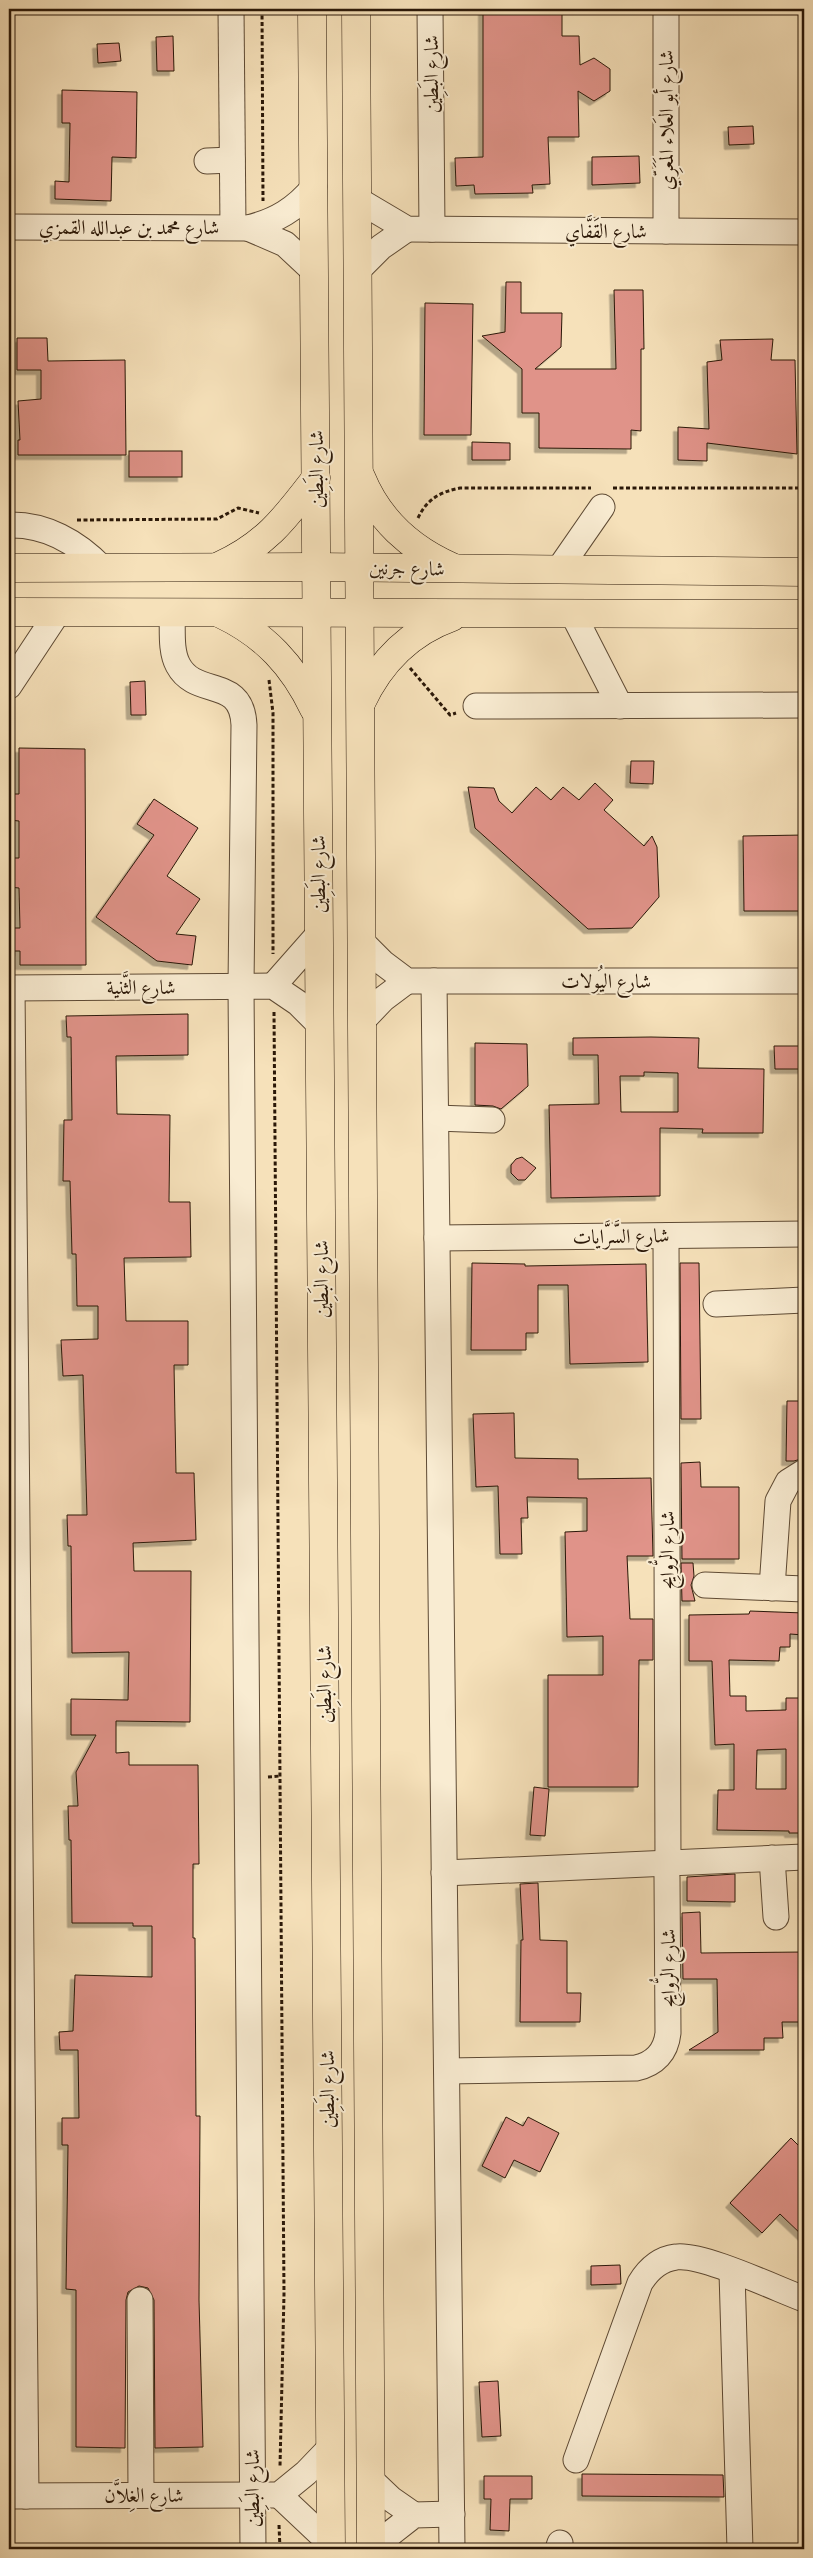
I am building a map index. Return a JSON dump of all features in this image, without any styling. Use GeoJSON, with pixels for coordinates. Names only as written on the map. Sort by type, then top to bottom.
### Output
{"type":"FeatureCollection","features":[{"type":"Feature","properties":{"kind":"main road","name":"شارع البَطِين"},"geometry":{"type":"LineString","coordinates":[[312,9],[330,2546]]}},
{"type":"Feature","properties":{"kind":"main road","name":"شارع البَطِين"},"geometry":{"type":"LineString","coordinates":[[356,9],[371,2549]]}},
{"type":"Feature","properties":{"kind":"main road"},"geometry":{"type":"LineString","coordinates":[[359,472],[375,504],[398,532],[425,553],[456,569]]}},
{"type":"Feature","properties":{"kind":"main road"},"geometry":{"type":"LineString","coordinates":[[214,568],[236,558],[275,530],[316,478]]}},
{"type":"Feature","properties":{"kind":"main road","name":"شارع جرنين"},"geometry":{"type":"LineString","coordinates":[[9,568],[316,567],[804,572]]}},
{"type":"Feature","properties":{"kind":"main road"},"geometry":{"type":"LineString","coordinates":[[9,612],[804,614]]}},
{"type":"Feature","properties":{"kind":"main road"},"geometry":{"type":"LineString","coordinates":[[217,612],[258,634],[275,650],[299,680],[317,716]]}},
{"type":"Feature","properties":{"kind":"main road"},"geometry":{"type":"LineString","coordinates":[[360,707],[375,677],[396,651],[425,629],[459,614]]}},
{"type":"Feature","properties":{"kind":"street"},"geometry":{"type":"LineString","coordinates":[[231,9],[232,160],[248,226]]}},
{"type":"Feature","properties":{"kind":"street","name":"شارع البَطِين"},"geometry":{"type":"LineString","coordinates":[[430,9],[432,229]]}},
{"type":"Feature","properties":{"kind":"street","name":"شارع أبو العَلاء المَعَرِّي"},"geometry":{"type":"LineString","coordinates":[[666,9],[666,231]]}},
{"type":"Feature","properties":{"kind":"street"},"geometry":{"type":"LineString","coordinates":[[207,161],[232,160]]}},
{"type":"Feature","properties":{"kind":"street","name":"شارع محمد بن عبدالله القمزي"},"geometry":{"type":"LineString","coordinates":[[9,227],[248,226],[292,210],[314,187]]}},
{"type":"Feature","properties":{"kind":"street"},"geometry":{"type":"LineString","coordinates":[[358,200],[407,229],[359,269]]}},
{"type":"Feature","properties":{"kind":"street","name":"شارع محمد بن عبدالله القمزي"},"geometry":{"type":"LineString","coordinates":[[248,226],[285,244],[314,271]]}},
{"type":"Feature","properties":{"kind":"street","name":"شارع القَفَّاي"},"geometry":{"type":"LineString","coordinates":[[407,229],[804,232]]}},
{"type":"Feature","properties":{"kind":"street"},"geometry":{"type":"LineString","coordinates":[[559,570],[602,507]]}},
{"type":"Feature","properties":{"kind":"street"},"geometry":{"type":"LineString","coordinates":[[9,525],[21,525],[48,531],[77,546],[102,568]]}},
{"type":"Feature","properties":{"kind":"street"},"geometry":{"type":"LineString","coordinates":[[9,686],[58,612]]}},
{"type":"Feature","properties":{"kind":"street","name":"شارع البَطِين"},"geometry":{"type":"LineString","coordinates":[[172,612],[174,648],[178,665],[189,679],[197,684],[223,689],[230,694],[241,708],[244,716],[241,986],[253,2549]]}},
{"type":"Feature","properties":{"kind":"street"},"geometry":{"type":"LineString","coordinates":[[573,614],[620,706]]}},
{"type":"Feature","properties":{"kind":"street"},"geometry":{"type":"LineString","coordinates":[[476,706],[804,706]]}},
{"type":"Feature","properties":{"kind":"street"},"geometry":{"type":"LineString","coordinates":[[318,935],[274,986],[298,1003],[319,1024]]}},
{"type":"Feature","properties":{"kind":"street"},"geometry":{"type":"LineString","coordinates":[[361,941],[407,981],[383,999],[362,1021]]}},
{"type":"Feature","properties":{"kind":"street","name":"شارع اليُولات"},"geometry":{"type":"LineString","coordinates":[[407,981],[804,981]]}},
{"type":"Feature","properties":{"kind":"street"},"geometry":{"type":"LineString","coordinates":[[434,981],[452,2549]]}},
{"type":"Feature","properties":{"kind":"street","name":"شارع الثَّنية"},"geometry":{"type":"LineString","coordinates":[[10,988],[274,986]]}},
{"type":"Feature","properties":{"kind":"street"},"geometry":{"type":"LineString","coordinates":[[10,988],[18,2496]]}},
{"type":"Feature","properties":{"kind":"street"},"geometry":{"type":"LineString","coordinates":[[436,1118],[492,1120]]}},
{"type":"Feature","properties":{"kind":"street","name":"شارع السَّرَّايات"},"geometry":{"type":"LineString","coordinates":[[437,1238],[804,1234]]}},
{"type":"Feature","properties":{"kind":"street","name":"شارع الرُّوايِح"},"geometry":{"type":"LineString","coordinates":[[447,2071],[636,2068],[652,2062],[659,2056],[667,2041],[666,1236]]}},
{"type":"Feature","properties":{"kind":"street"},"geometry":{"type":"LineString","coordinates":[[716,1304],[804,1300]]}},
{"type":"Feature","properties":{"kind":"street"},"geometry":{"type":"LineString","coordinates":[[772,1588],[778,1500],[788,1482],[804,1472]]}},
{"type":"Feature","properties":{"kind":"street"},"geometry":{"type":"LineString","coordinates":[[705,1585],[804,1589]]}},
{"type":"Feature","properties":{"kind":"street"},"geometry":{"type":"LineString","coordinates":[[444,1874],[668,1870],[772,1858],[804,1857]]}},
{"type":"Feature","properties":{"kind":"street"},"geometry":{"type":"LineString","coordinates":[[772,1858],[776,1917]]}},
{"type":"Feature","properties":{"kind":"street"},"geometry":{"type":"LineString","coordinates":[[576,2460],[640,2283],[646,2274],[664,2260],[687,2256],[804,2299]]}},
{"type":"Feature","properties":{"kind":"street"},"geometry":{"type":"LineString","coordinates":[[732,2272],[740,2549]]}},
{"type":"Feature","properties":{"kind":"street"},"geometry":{"type":"LineString","coordinates":[[140,2300],[142,2495]]}},
{"type":"Feature","properties":{"kind":"street"},"geometry":{"type":"LineString","coordinates":[[330,2448],[306,2473],[279,2495],[330,2546]]}},
{"type":"Feature","properties":{"kind":"street"},"geometry":{"type":"LineString","coordinates":[[371,2480],[391,2499],[414,2515],[452,2514]]}},
{"type":"Feature","properties":{"kind":"street","name":"شارع الغِلاَّن"},"geometry":{"type":"LineString","coordinates":[[18,2496],[279,2495]]}},
{"type":"Feature","properties":{"kind":"street"},"geometry":{"type":"LineString","coordinates":[[376,2549],[391,2533],[414,2515]]}},
{"type":"Feature","properties":{"kind":"path"},"geometry":{"type":"LineString","coordinates":[[248,226],[262,9]]}},
{"type":"Feature","properties":{"kind":"path"},"geometry":{"type":"LineString","coordinates":[[48,531],[68,520],[217,519],[238,508],[256,511],[263,517]]}},
{"type":"Feature","properties":{"kind":"path"},"geometry":{"type":"LineString","coordinates":[[275,650],[269,663],[268,675],[273,713],[284,2294],[279,2495]]}},
{"type":"Feature","properties":{"kind":"path"},"geometry":{"type":"LineString","coordinates":[[396,651],[450,715],[476,706]]}},
{"type":"Feature","properties":{"kind":"building"},"geometry":{"type":"Polygon","coordinates":[[[483,9],[562,9],[562,36],[579,36],[580,65],[594,58],[610,69],[610,91],[594,101],[578,91],[579,137],[548,137],[550,184],[532,185],[533,193],[475,194],[474,185],[456,186],[455,158],[483,157],[483,9]]]}},
{"type":"Feature","properties":{"kind":"building"},"geometry":{"type":"Polygon","coordinates":[[[173,36],[174,71],[157,71],[156,37],[173,36]]]}},
{"type":"Feature","properties":{"kind":"building"},"geometry":{"type":"Polygon","coordinates":[[[119,43],[121,61],[98,63],[97,44],[119,43]]]}},
{"type":"Feature","properties":{"kind":"building"},"geometry":{"type":"Polygon","coordinates":[[[62,90],[137,92],[136,158],[112,157],[111,201],[55,199],[55,181],[69,182],[70,123],[62,123],[62,90]]]}},
{"type":"Feature","properties":{"kind":"building"},"geometry":{"type":"Polygon","coordinates":[[[753,126],[754,144],[729,145],[728,127],[753,126]]]}},
{"type":"Feature","properties":{"kind":"building"},"geometry":{"type":"Polygon","coordinates":[[[639,156],[640,183],[592,185],[592,157],[639,156]]]}},
{"type":"Feature","properties":{"kind":"building"},"geometry":{"type":"Polygon","coordinates":[[[506,282],[521,282],[521,313],[562,313],[561,347],[535,369],[616,369],[614,290],[643,290],[644,349],[641,349],[641,431],[631,430],[631,449],[539,448],[539,413],[522,413],[522,369],[482,336],[505,332],[506,282]]]}},
{"type":"Feature","properties":{"kind":"building"},"geometry":{"type":"Polygon","coordinates":[[[425,303],[473,304],[471,435],[424,435],[425,303]]]}},
{"type":"Feature","properties":{"kind":"building"},"geometry":{"type":"Polygon","coordinates":[[[17,338],[47,338],[48,361],[125,360],[126,455],[18,455],[18,440],[20,440],[18,401],[41,399],[41,370],[17,370],[17,338]]]}},
{"type":"Feature","properties":{"kind":"building"},"geometry":{"type":"Polygon","coordinates":[[[773,339],[771,360],[795,360],[797,454],[707,443],[707,461],[678,460],[678,427],[709,429],[707,362],[722,360],[720,340],[773,339]]]}},
{"type":"Feature","properties":{"kind":"building"},"geometry":{"type":"Polygon","coordinates":[[[472,442],[510,443],[510,460],[472,460],[472,442]]]}},
{"type":"Feature","properties":{"kind":"building"},"geometry":{"type":"Polygon","coordinates":[[[129,451],[182,451],[182,477],[129,477],[129,451]]]}},
{"type":"Feature","properties":{"kind":"building"},"geometry":{"type":"Polygon","coordinates":[[[145,681],[146,715],[131,715],[130,682],[145,681]]]}},
{"type":"Feature","properties":{"kind":"building"},"geometry":{"type":"Polygon","coordinates":[[[19,748],[85,749],[86,965],[20,965],[20,951],[9,951],[9,928],[20,928],[19,888],[9,887],[9,858],[19,858],[19,821],[9,820],[9,794],[19,794],[19,748]]]}},
{"type":"Feature","properties":{"kind":"building"},"geometry":{"type":"Polygon","coordinates":[[[631,761],[654,761],[653,784],[630,783],[631,761]]]}},
{"type":"Feature","properties":{"kind":"building"},"geometry":{"type":"Polygon","coordinates":[[[595,783],[613,800],[604,810],[644,846],[652,836],[657,847],[659,897],[632,928],[588,929],[475,828],[468,787],[494,788],[499,801],[512,813],[536,787],[551,800],[563,787],[579,800],[595,783]]]}},
{"type":"Feature","properties":{"kind":"building"},"geometry":{"type":"Polygon","coordinates":[[[154,799],[198,828],[167,876],[200,899],[176,934],[196,936],[192,965],[157,961],[96,917],[154,835],[137,824],[154,799]]]}},
{"type":"Feature","properties":{"kind":"building"},"geometry":{"type":"Polygon","coordinates":[[[804,835],[804,911],[744,911],[743,836],[804,835]]]}},
{"type":"Feature","properties":{"kind":"building"},"geometry":{"type":"Polygon","coordinates":[[[188,1014],[188,1055],[116,1056],[117,1114],[170,1115],[169,1202],[190,1202],[191,1257],[124,1258],[126,1321],[188,1321],[188,1365],[174,1365],[176,1473],[194,1473],[196,1540],[133,1543],[134,1571],[191,1571],[190,1722],[116,1721],[116,1753],[129,1752],[129,1765],[198,1765],[199,1864],[193,1864],[193,1938],[195,1938],[196,2116],[200,2116],[199,2300],[203,2447],[155,2448],[154,2300],[148,2288],[139,2286],[128,2292],[126,2300],[125,2448],[76,2447],[76,2290],[66,2289],[68,2145],[62,2145],[62,2118],[79,2118],[78,2050],[60,2050],[59,2032],[73,2031],[75,1975],[152,1977],[152,1926],[133,1926],[133,1923],[72,1923],[71,1840],[69,1840],[68,1806],[78,1806],[76,1772],[96,1735],[71,1735],[71,1699],[128,1700],[129,1652],[72,1653],[71,1546],[68,1546],[67,1515],[87,1515],[83,1375],[63,1376],[61,1340],[98,1339],[98,1306],[77,1306],[76,1254],[72,1254],[70,1181],[63,1181],[64,1120],[72,1120],[71,1037],[67,1037],[66,1016],[188,1014]]]}},
{"type":"Feature","properties":{"kind":"building"},"geometry":{"type":"Polygon","coordinates":[[[573,1038],[699,1038],[698,1068],[764,1069],[763,1133],[702,1133],[703,1129],[660,1128],[660,1196],[551,1198],[549,1105],[599,1104],[598,1055],[573,1055],[573,1038]],[[644,1072],[644,1076],[620,1076],[621,1112],[678,1112],[678,1073],[644,1072]]]}},
{"type":"Feature","properties":{"kind":"building"},"geometry":{"type":"Polygon","coordinates":[[[475,1043],[527,1044],[528,1086],[501,1109],[493,1106],[475,1105],[475,1043]]]}},
{"type":"Feature","properties":{"kind":"building"},"geometry":{"type":"Polygon","coordinates":[[[774,1046],[804,1046],[804,1069],[775,1069],[774,1046]]]}},
{"type":"Feature","properties":{"kind":"building"},"geometry":{"type":"Polygon","coordinates":[[[522,1157],[536,1168],[525,1180],[518,1180],[511,1173],[511,1165],[516,1159],[522,1157]]]}},
{"type":"Feature","properties":{"kind":"building"},"geometry":{"type":"Polygon","coordinates":[[[472,1263],[525,1264],[525,1266],[646,1264],[648,1362],[570,1364],[568,1285],[538,1285],[538,1333],[526,1333],[526,1350],[471,1350],[472,1263]]]}},
{"type":"Feature","properties":{"kind":"building"},"geometry":{"type":"Polygon","coordinates":[[[680,1263],[699,1263],[701,1419],[681,1419],[680,1263]]]}},
{"type":"Feature","properties":{"kind":"building"},"geometry":{"type":"Polygon","coordinates":[[[787,1401],[804,1401],[804,1458],[794,1461],[786,1461],[787,1401]]]}},
{"type":"Feature","properties":{"kind":"building"},"geometry":{"type":"Polygon","coordinates":[[[514,1413],[515,1458],[578,1459],[578,1479],[651,1478],[653,1556],[627,1556],[630,1619],[653,1619],[653,1660],[639,1660],[638,1787],[548,1787],[548,1675],[603,1675],[603,1636],[567,1637],[565,1532],[587,1531],[587,1498],[527,1497],[528,1518],[521,1518],[522,1554],[500,1554],[498,1486],[476,1487],[473,1414],[514,1413]]]}},
{"type":"Feature","properties":{"kind":"building"},"geometry":{"type":"Polygon","coordinates":[[[700,1462],[701,1487],[739,1487],[739,1559],[682,1559],[681,1463],[700,1462]]]}},
{"type":"Feature","properties":{"kind":"building"},"geometry":{"type":"Polygon","coordinates":[[[681,1563],[693,1563],[694,1576],[691,1585],[695,1601],[682,1601],[681,1563]]]}},
{"type":"Feature","properties":{"kind":"building"},"geometry":{"type":"Polygon","coordinates":[[[750,1611],[804,1613],[804,1635],[790,1634],[790,1647],[780,1647],[779,1661],[729,1660],[730,1696],[746,1696],[746,1711],[786,1710],[786,1698],[804,1698],[804,1833],[717,1830],[718,1790],[734,1790],[734,1744],[715,1745],[712,1661],[689,1661],[689,1615],[749,1614],[750,1611]],[[786,1749],[757,1750],[756,1789],[786,1789],[786,1749]]]}},
{"type":"Feature","properties":{"kind":"building"},"geometry":{"type":"Polygon","coordinates":[[[534,1787],[549,1789],[545,1836],[530,1835],[534,1787]]]}},
{"type":"Feature","properties":{"kind":"building"},"geometry":{"type":"Polygon","coordinates":[[[735,1874],[735,1902],[687,1901],[687,1877],[735,1874]]]}},
{"type":"Feature","properties":{"kind":"building"},"geometry":{"type":"Polygon","coordinates":[[[538,1883],[540,1940],[567,1941],[567,1993],[581,1993],[580,2022],[520,2022],[521,1940],[523,1940],[520,1884],[538,1883]]]}},
{"type":"Feature","properties":{"kind":"building"},"geometry":{"type":"Polygon","coordinates":[[[700,1912],[701,1953],[804,1952],[804,2022],[782,2022],[783,2038],[764,2038],[764,2050],[689,2050],[718,2032],[717,1979],[683,1979],[682,1913],[700,1912]]]}},
{"type":"Feature","properties":{"kind":"building"},"geometry":{"type":"Polygon","coordinates":[[[506,2117],[523,2126],[528,2117],[559,2133],[540,2172],[514,2160],[505,2178],[482,2166],[506,2117]]]}},
{"type":"Feature","properties":{"kind":"building"},"geometry":{"type":"Polygon","coordinates":[[[791,2138],[804,2151],[804,2237],[780,2214],[762,2233],[730,2203],[791,2138]]]}},
{"type":"Feature","properties":{"kind":"building"},"geometry":{"type":"Polygon","coordinates":[[[620,2265],[621,2284],[591,2285],[591,2266],[620,2265]]]}},
{"type":"Feature","properties":{"kind":"building"},"geometry":{"type":"Polygon","coordinates":[[[498,2381],[501,2436],[482,2437],[479,2382],[498,2381]]]}},
{"type":"Feature","properties":{"kind":"building"},"geometry":{"type":"Polygon","coordinates":[[[582,2474],[723,2475],[724,2497],[582,2496],[582,2474]]]}},
{"type":"Feature","properties":{"kind":"building"},"geometry":{"type":"Polygon","coordinates":[[[484,2476],[532,2476],[532,2499],[510,2499],[509,2531],[490,2530],[491,2499],[484,2499],[484,2476]]]}}]}
